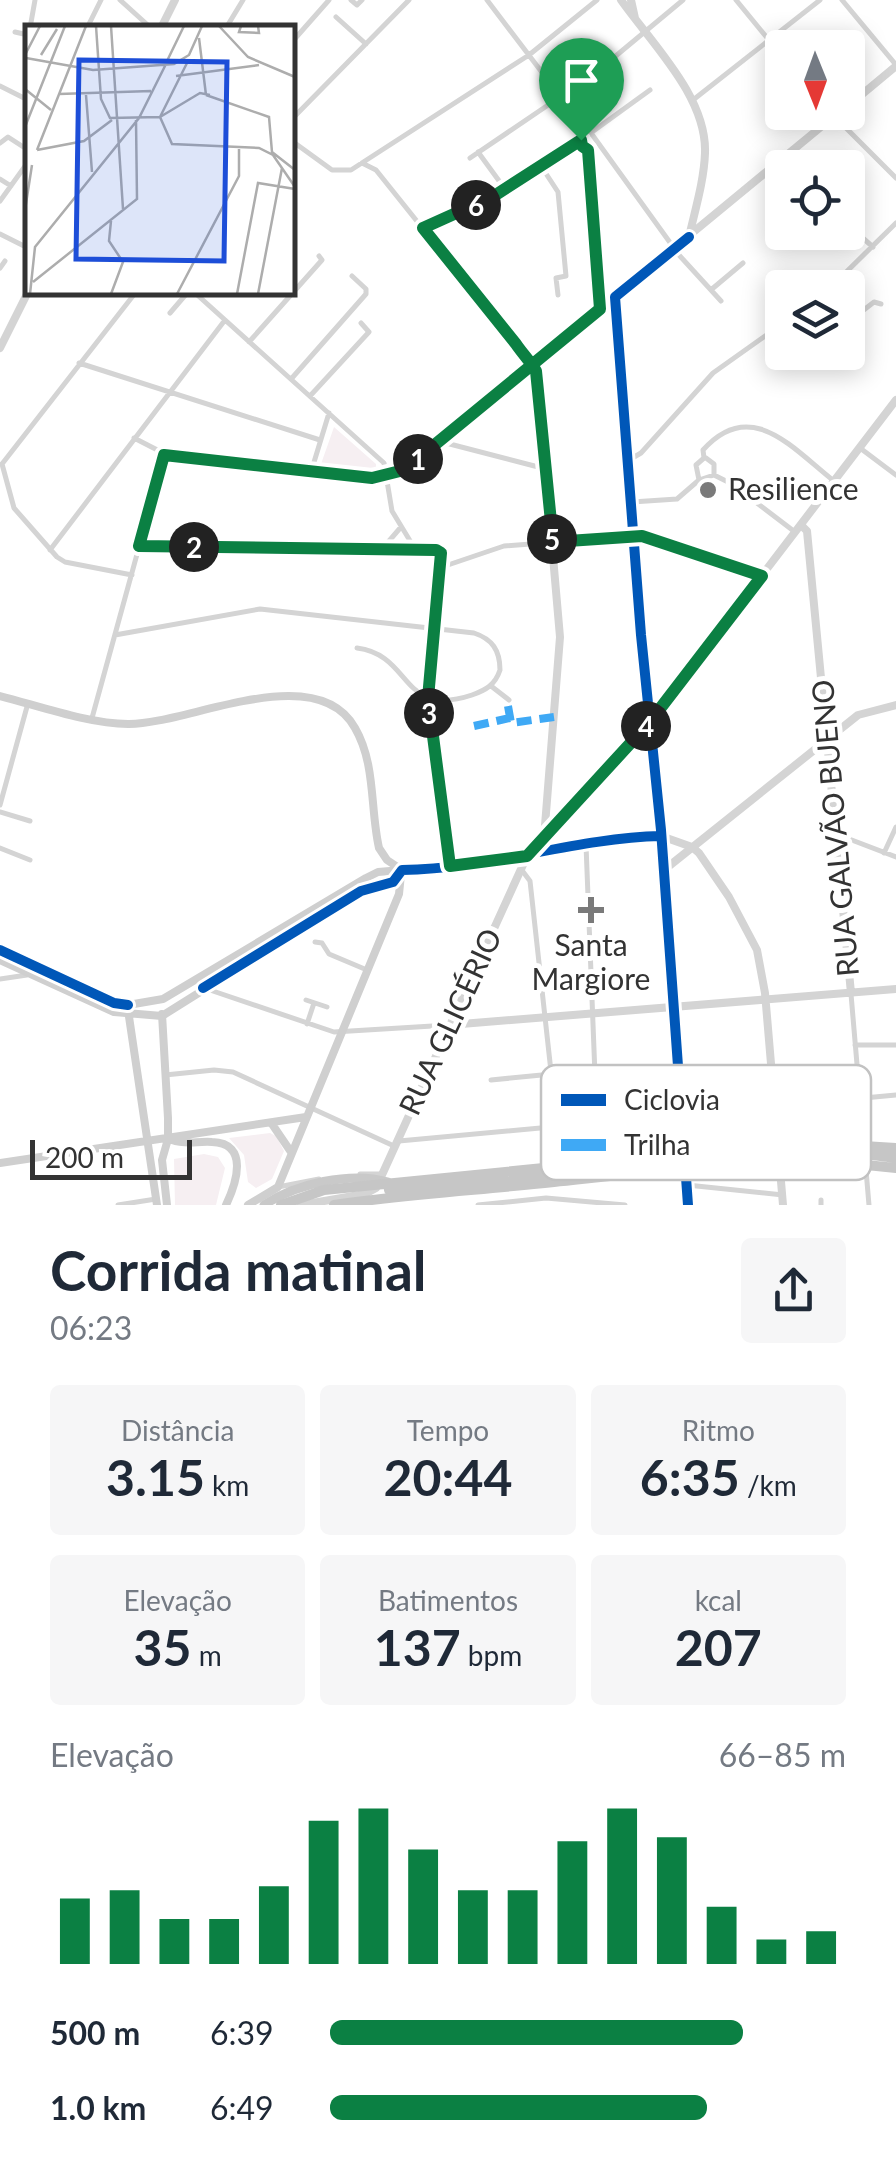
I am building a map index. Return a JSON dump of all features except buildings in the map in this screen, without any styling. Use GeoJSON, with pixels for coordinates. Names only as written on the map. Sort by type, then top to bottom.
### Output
{"type":"FeatureCollection","features":[{"type":"Feature","properties":{"kind":"highway"},"geometry":{"type":"LineString","coordinates":[[871,1146],[896,1148]]}},
{"type":"Feature","properties":{"kind":"highway"},"geometry":{"type":"LineString","coordinates":[[871,1155],[896,1158]]}},
{"type":"Feature","properties":{"kind":"highway"},"geometry":{"type":"LineString","coordinates":[[281,1205],[324,1190],[541,1163]]}},
{"type":"Feature","properties":{"kind":"highway"},"geometry":{"type":"LineString","coordinates":[[871,1166],[896,1168]]}},
{"type":"Feature","properties":{"kind":"highway"},"geometry":{"type":"LineString","coordinates":[[376,1188],[541,1179]]}},
{"type":"Feature","properties":{"kind":"highway"},"geometry":{"type":"LineString","coordinates":[[334,1205],[572,1180]]}},
{"type":"Feature","properties":{"kind":"highway"},"geometry":{"type":"LineString","coordinates":[[396,1205],[582,1180]]}},
{"type":"Feature","properties":{"kind":"main road"},"geometry":{"type":"LineString","coordinates":[[0,696],[92,718],[137,724],[218,705],[290,698],[315,700],[334,708],[348,718],[361,740],[379,848],[387,860],[402,870]]}},
{"type":"Feature","properties":{"kind":"main road"},"geometry":{"type":"LineString","coordinates":[[0,960],[107,1009],[162,1016],[378,872],[402,870]]}},
{"type":"Feature","properties":{"kind":"main road"},"geometry":{"type":"LineString","coordinates":[[256,1203],[278,1187],[399,894],[402,870]]}},
{"type":"Feature","properties":{"kind":"main road"},"geometry":{"type":"LineString","coordinates":[[0,950],[128,1010],[163,1000],[306,920]]}},
{"type":"Feature","properties":{"kind":"main road"},"geometry":{"type":"LineString","coordinates":[[163,1000],[168,1139],[162,1160],[167,1205]]}},
{"type":"Feature","properties":{"kind":"main road"},"geometry":{"type":"LineString","coordinates":[[128,1010],[157,1202]]}},
{"type":"Feature","properties":{"kind":"main road"},"geometry":{"type":"LineString","coordinates":[[0,1163],[168,1139],[184,1144],[308,1112]]}},
{"type":"Feature","properties":{"kind":"main road"},"geometry":{"type":"LineString","coordinates":[[272,1124],[291,1152]]}},
{"type":"Feature","properties":{"kind":"main road"},"geometry":{"type":"LineString","coordinates":[[216,1137],[234,1154],[242,1187],[256,1203]]}},
{"type":"Feature","properties":{"kind":"main road"},"geometry":{"type":"LineString","coordinates":[[256,1203],[320,1183],[376,1179],[390,1183]]}},
{"type":"Feature","properties":{"kind":"main road"},"geometry":{"type":"LineString","coordinates":[[226,1205],[242,1187]]}},
{"type":"Feature","properties":{"kind":"street"},"geometry":{"type":"LineString","coordinates":[[31,25],[35,0]]}},
{"type":"Feature","properties":{"kind":"street"},"geometry":{"type":"LineString","coordinates":[[88,25],[101,0]]}},
{"type":"Feature","properties":{"kind":"street"},"geometry":{"type":"LineString","coordinates":[[120,0],[147,25]]}},
{"type":"Feature","properties":{"kind":"street"},"geometry":{"type":"LineString","coordinates":[[162,25],[175,0]]}},
{"type":"Feature","properties":{"kind":"street"},"geometry":{"type":"LineString","coordinates":[[228,25],[243,0]]}},
{"type":"Feature","properties":{"kind":"street"},"geometry":{"type":"LineString","coordinates":[[295,39],[329,0]]}},
{"type":"Feature","properties":{"kind":"street"},"geometry":{"type":"LineString","coordinates":[[351,0],[357,6],[362,0]]}},
{"type":"Feature","properties":{"kind":"street"},"geometry":{"type":"LineString","coordinates":[[295,116],[410,0]]}},
{"type":"Feature","properties":{"kind":"street"},"geometry":{"type":"LineString","coordinates":[[488,0],[558,99],[597,138],[597,144],[674,248],[720,301]]}},
{"type":"Feature","properties":{"kind":"street"},"geometry":{"type":"LineString","coordinates":[[295,143],[336,172],[347,172],[528,55],[597,0]]}},
{"type":"Feature","properties":{"kind":"street"},"geometry":{"type":"LineString","coordinates":[[621,0],[693,100],[701,123],[705,157],[689,237]]}},
{"type":"Feature","properties":{"kind":"street"},"geometry":{"type":"LineString","coordinates":[[631,0],[636,22]]}},
{"type":"Feature","properties":{"kind":"street"},"geometry":{"type":"LineString","coordinates":[[470,158],[570,94],[684,0]]}},
{"type":"Feature","properties":{"kind":"street"},"geometry":{"type":"LineString","coordinates":[[736,0],[765,35]]}},
{"type":"Feature","properties":{"kind":"street"},"geometry":{"type":"LineString","coordinates":[[783,30],[820,0]]}},
{"type":"Feature","properties":{"kind":"street"},"geometry":{"type":"LineString","coordinates":[[842,0],[896,66],[865,92]]}},
{"type":"Feature","properties":{"kind":"street"},"geometry":{"type":"LineString","coordinates":[[336,17],[366,44]]}},
{"type":"Feature","properties":{"kind":"street"},"geometry":{"type":"LineString","coordinates":[[15,32],[25,34]]}},
{"type":"Feature","properties":{"kind":"street"},"geometry":{"type":"LineString","coordinates":[[693,100],[765,45]]}},
{"type":"Feature","properties":{"kind":"street"},"geometry":{"type":"LineString","coordinates":[[0,86],[25,98]]}},
{"type":"Feature","properties":{"kind":"street"},"geometry":{"type":"LineString","coordinates":[[423,228],[505,189],[650,90]]}},
{"type":"Feature","properties":{"kind":"street"},"geometry":{"type":"LineString","coordinates":[[134,438],[164,455],[372,478],[404,470],[815,130]]}},
{"type":"Feature","properties":{"kind":"street"},"geometry":{"type":"LineString","coordinates":[[850,130],[896,178]]}},
{"type":"Feature","properties":{"kind":"street"},"geometry":{"type":"LineString","coordinates":[[0,143],[8,137],[25,148]]}},
{"type":"Feature","properties":{"kind":"street"},"geometry":{"type":"LineString","coordinates":[[581,140],[588,150]]}},
{"type":"Feature","properties":{"kind":"street"},"geometry":{"type":"LineString","coordinates":[[588,150],[597,144]]}},
{"type":"Feature","properties":{"kind":"street"},"geometry":{"type":"LineString","coordinates":[[588,150],[600,309]]}},
{"type":"Feature","properties":{"kind":"street"},"geometry":{"type":"LineString","coordinates":[[478,152],[505,189]]}},
{"type":"Feature","properties":{"kind":"street"},"geometry":{"type":"LineString","coordinates":[[362,163],[376,170],[537,374],[560,637],[544,838],[548,852]]}},
{"type":"Feature","properties":{"kind":"street"},"geometry":{"type":"LineString","coordinates":[[0,202],[25,166]]}},
{"type":"Feature","properties":{"kind":"street"},"geometry":{"type":"LineString","coordinates":[[542,166],[558,192],[566,276],[556,278],[558,295]]}},
{"type":"Feature","properties":{"kind":"street"},"geometry":{"type":"LineString","coordinates":[[0,179],[10,186]]}},
{"type":"Feature","properties":{"kind":"street"},"geometry":{"type":"LineString","coordinates":[[694,212],[698,219],[708,221]]}},
{"type":"Feature","properties":{"kind":"street"},"geometry":{"type":"LineString","coordinates":[[849,270],[896,222]]}},
{"type":"Feature","properties":{"kind":"street"},"geometry":{"type":"LineString","coordinates":[[0,234],[25,246]]}},
{"type":"Feature","properties":{"kind":"street"},"geometry":{"type":"LineString","coordinates":[[865,240],[873,247]]}},
{"type":"Feature","properties":{"kind":"street"},"geometry":{"type":"LineString","coordinates":[[295,290],[322,259],[319,256]]}},
{"type":"Feature","properties":{"kind":"street"},"geometry":{"type":"LineString","coordinates":[[712,289],[743,263]]}},
{"type":"Feature","properties":{"kind":"street"},"geometry":{"type":"LineString","coordinates":[[291,380],[366,294],[366,289],[352,276]]}},
{"type":"Feature","properties":{"kind":"street"},"geometry":{"type":"LineString","coordinates":[[0,348],[26,295]]}},
{"type":"Feature","properties":{"kind":"street"},"geometry":{"type":"LineString","coordinates":[[132,574],[65,562],[50,550],[14,508],[1,464],[134,295]]}},
{"type":"Feature","properties":{"kind":"street"},"geometry":{"type":"LineString","coordinates":[[170,313],[188,295]]}},
{"type":"Feature","properties":{"kind":"street"},"geometry":{"type":"LineString","coordinates":[[195,295],[384,462],[391,506],[416,549]]}},
{"type":"Feature","properties":{"kind":"street"},"geometry":{"type":"LineString","coordinates":[[249,342],[290,295]]}},
{"type":"Feature","properties":{"kind":"street"},"geometry":{"type":"LineString","coordinates":[[616,297],[678,1065]]}},
{"type":"Feature","properties":{"kind":"street"},"geometry":{"type":"LineString","coordinates":[[865,313],[876,301],[881,304]]}},
{"type":"Feature","properties":{"kind":"street"},"geometry":{"type":"LineString","coordinates":[[50,550],[225,320]]}},
{"type":"Feature","properties":{"kind":"street"},"geometry":{"type":"LineString","coordinates":[[310,396],[370,332],[360,323]]}},
{"type":"Feature","properties":{"kind":"street"},"geometry":{"type":"LineString","coordinates":[[628,460],[641,453],[713,373],[765,336]]}},
{"type":"Feature","properties":{"kind":"street"},"geometry":{"type":"LineString","coordinates":[[336,352],[344,360]]}},
{"type":"Feature","properties":{"kind":"street"},"geometry":{"type":"LineString","coordinates":[[80,363],[320,440]]}},
{"type":"Feature","properties":{"kind":"street"},"geometry":{"type":"LineString","coordinates":[[527,856],[649,723],[896,400]]}},
{"type":"Feature","properties":{"kind":"street"},"geometry":{"type":"LineString","coordinates":[[311,472],[329,413]]}},
{"type":"Feature","properties":{"kind":"street"},"geometry":{"type":"LineString","coordinates":[[704,458],[703,450],[720,433],[741,426],[759,426],[834,481]]}},
{"type":"Feature","properties":{"kind":"street"},"geometry":{"type":"LineString","coordinates":[[450,433],[452,444]]}},
{"type":"Feature","properties":{"kind":"street"},"geometry":{"type":"LineString","coordinates":[[439,442],[546,469]]}},
{"type":"Feature","properties":{"kind":"street"},"geometry":{"type":"LineString","coordinates":[[860,448],[896,475]]}},
{"type":"Feature","properties":{"kind":"street"},"geometry":{"type":"LineString","coordinates":[[92,718],[164,455]]}},
{"type":"Feature","properties":{"kind":"street"},"geometry":{"type":"LineString","coordinates":[[704,458],[714,464],[714,475]]}},
{"type":"Feature","properties":{"kind":"street"},"geometry":{"type":"LineString","coordinates":[[699,480],[696,465],[704,458]]}},
{"type":"Feature","properties":{"kind":"street"},"geometry":{"type":"LineString","coordinates":[[632,502],[678,499],[699,480],[714,475],[798,529]]}},
{"type":"Feature","properties":{"kind":"street"},"geometry":{"type":"LineString","coordinates":[[382,549],[401,528]]}},
{"type":"Feature","properties":{"kind":"street","name":"RUA GALVÃO BUENO"},"geometry":{"type":"LineString","coordinates":[[798,529],[807,530],[857,1065]]}},
{"type":"Feature","properties":{"kind":"street"},"geometry":{"type":"LineString","coordinates":[[442,567],[500,546],[634,536],[693,551],[762,576]]}},
{"type":"Feature","properties":{"kind":"street"},"geometry":{"type":"LineString","coordinates":[[139,546],[416,549],[441,553],[428,698],[450,866]]}},
{"type":"Feature","properties":{"kind":"street"},"geometry":{"type":"LineString","coordinates":[[115,635],[260,609],[435,626],[490,640],[500,662],[498,677],[491,686],[445,702],[428,698],[378,653],[357,648]]}},
{"type":"Feature","properties":{"kind":"street"},"geometry":{"type":"LineString","coordinates":[[491,686],[508,700]]}},
{"type":"Feature","properties":{"kind":"street"},"geometry":{"type":"LineString","coordinates":[[28,704],[3,783],[0,808],[30,821]]}},
{"type":"Feature","properties":{"kind":"street"},"geometry":{"type":"LineString","coordinates":[[664,870],[862,713],[896,705]]}},
{"type":"Feature","properties":{"kind":"street"},"geometry":{"type":"LineString","coordinates":[[646,836],[660,823]]}},
{"type":"Feature","properties":{"kind":"street"},"geometry":{"type":"LineString","coordinates":[[884,852],[896,827]]}},
{"type":"Feature","properties":{"kind":"street"},"geometry":{"type":"LineString","coordinates":[[836,834],[896,858]]}},
{"type":"Feature","properties":{"kind":"street"},"geometry":{"type":"LineString","coordinates":[[402,870],[515,858],[646,836],[662,836],[692,847],[704,858],[757,950],[771,1065]]}},
{"type":"Feature","properties":{"kind":"street"},"geometry":{"type":"LineString","coordinates":[[586,845],[595,1065]]}},
{"type":"Feature","properties":{"kind":"street"},"geometry":{"type":"LineString","coordinates":[[0,848],[30,860]]}},
{"type":"Feature","properties":{"kind":"street","name":"RUA GLICÉRIO"},"geometry":{"type":"LineString","coordinates":[[376,1188],[527,856]]}},
{"type":"Feature","properties":{"kind":"street"},"geometry":{"type":"LineString","coordinates":[[515,858],[530,881],[551,1065]]}},
{"type":"Feature","properties":{"kind":"street"},"geometry":{"type":"LineString","coordinates":[[315,942],[321,942],[329,954],[368,970]]}},
{"type":"Feature","properties":{"kind":"street"},"geometry":{"type":"LineString","coordinates":[[0,979],[31,974]]}},
{"type":"Feature","properties":{"kind":"street"},"geometry":{"type":"LineString","coordinates":[[203,988],[341,1032],[896,990]]}},
{"type":"Feature","properties":{"kind":"street"},"geometry":{"type":"LineString","coordinates":[[306,1000],[326,1006]]}},
{"type":"Feature","properties":{"kind":"street"},"geometry":{"type":"LineString","coordinates":[[307,1024],[314,1002]]}},
{"type":"Feature","properties":{"kind":"street"},"geometry":{"type":"LineString","coordinates":[[856,1046],[896,1045]]}},
{"type":"Feature","properties":{"kind":"street"},"geometry":{"type":"LineString","coordinates":[[165,1075],[233,1072],[308,1112],[395,1144],[541,1128]]}},
{"type":"Feature","properties":{"kind":"street"},"geometry":{"type":"LineString","coordinates":[[491,1080],[541,1075]]}},
{"type":"Feature","properties":{"kind":"street"},"geometry":{"type":"LineString","coordinates":[[871,1097],[896,1095]]}},
{"type":"Feature","properties":{"kind":"street"},"geometry":{"type":"LineString","coordinates":[[278,1187],[336,1176],[380,1174]]}},
{"type":"Feature","properties":{"kind":"street"},"geometry":{"type":"LineString","coordinates":[[686,1180],[688,1205]]}},
{"type":"Feature","properties":{"kind":"street","name":"RUA GALVÃO BUENO"},"geometry":{"type":"LineString","coordinates":[[867,1180],[869,1205]]}},
{"type":"Feature","properties":{"kind":"street"},"geometry":{"type":"LineString","coordinates":[[686,1183],[783,1200]]}},
{"type":"Feature","properties":{"kind":"street"},"geometry":{"type":"LineString","coordinates":[[301,1205],[376,1188]]}},
{"type":"Feature","properties":{"kind":"street"},"geometry":{"type":"LineString","coordinates":[[478,1205],[546,1198],[625,1205]]}},
{"type":"Feature","properties":{"kind":"street"},"geometry":{"type":"LineString","coordinates":[[118,1205],[157,1202]]}},
{"type":"Feature","properties":{"kind":"shaded area"},"geometry":{"type":"Polygon","coordinates":[[[334,427],[376,464],[376,471],[321,464],[334,427]]]}},
{"type":"Feature","properties":{"kind":"shaded area"},"geometry":{"type":"Polygon","coordinates":[[[270,1133],[284,1151],[272,1179],[256,1188],[248,1182],[244,1155],[229,1138],[270,1133]]]}},
{"type":"Feature","properties":{"kind":"shaded area"},"geometry":{"type":"Polygon","coordinates":[[[204,1154],[218,1157],[225,1168],[216,1205],[175,1205],[174,1159],[204,1154]]]}},
{"type":"Feature","properties":{"kind":"marked path"},"geometry":{"type":"LineString","coordinates":[[508,706],[511,723],[554,717]]}},
{"type":"Feature","properties":{"kind":"marked path"},"geometry":{"type":"LineString","coordinates":[[474,726],[510,718]]}},
{"type":"Feature","properties":{"kind":"cycle path"},"geometry":{"type":"LineString","coordinates":[[678,1065],[615,297],[689,237]]}},
{"type":"Feature","properties":{"kind":"cycle path"},"geometry":{"type":"LineString","coordinates":[[203,988],[361,891],[393,882],[402,870],[467,865],[596,842],[661,836]]}},
{"type":"Feature","properties":{"kind":"cycle path"},"geometry":{"type":"LineString","coordinates":[[0,950],[114,1003],[128,1005]]}},
{"type":"Feature","properties":{"kind":"cycle path"},"geometry":{"type":"LineString","coordinates":[[686,1180],[688,1205]]}},
{"type":"Feature","properties":{"kind":"place","name":"Resilience"},"geometry":{"type":"Point","coordinates":[708,490]}},
{"type":"Feature","properties":{"kind":"place","name":"Santa Margiore"},"geometry":{"type":"Point","coordinates":[591,910]}},
{"type":"Feature","properties":{"kind":"route"},"geometry":{"type":"LineString","coordinates":[[581,140],[494,196],[423,228],[519,349],[532,365],[536,369],[553,542],[642,536],[762,576],[649,723],[527,856],[450,866],[428,698],[441,553],[139,546],[164,455],[372,478],[396,475],[413,464],[532,365],[600,309],[588,150],[581,140]]}}]}
